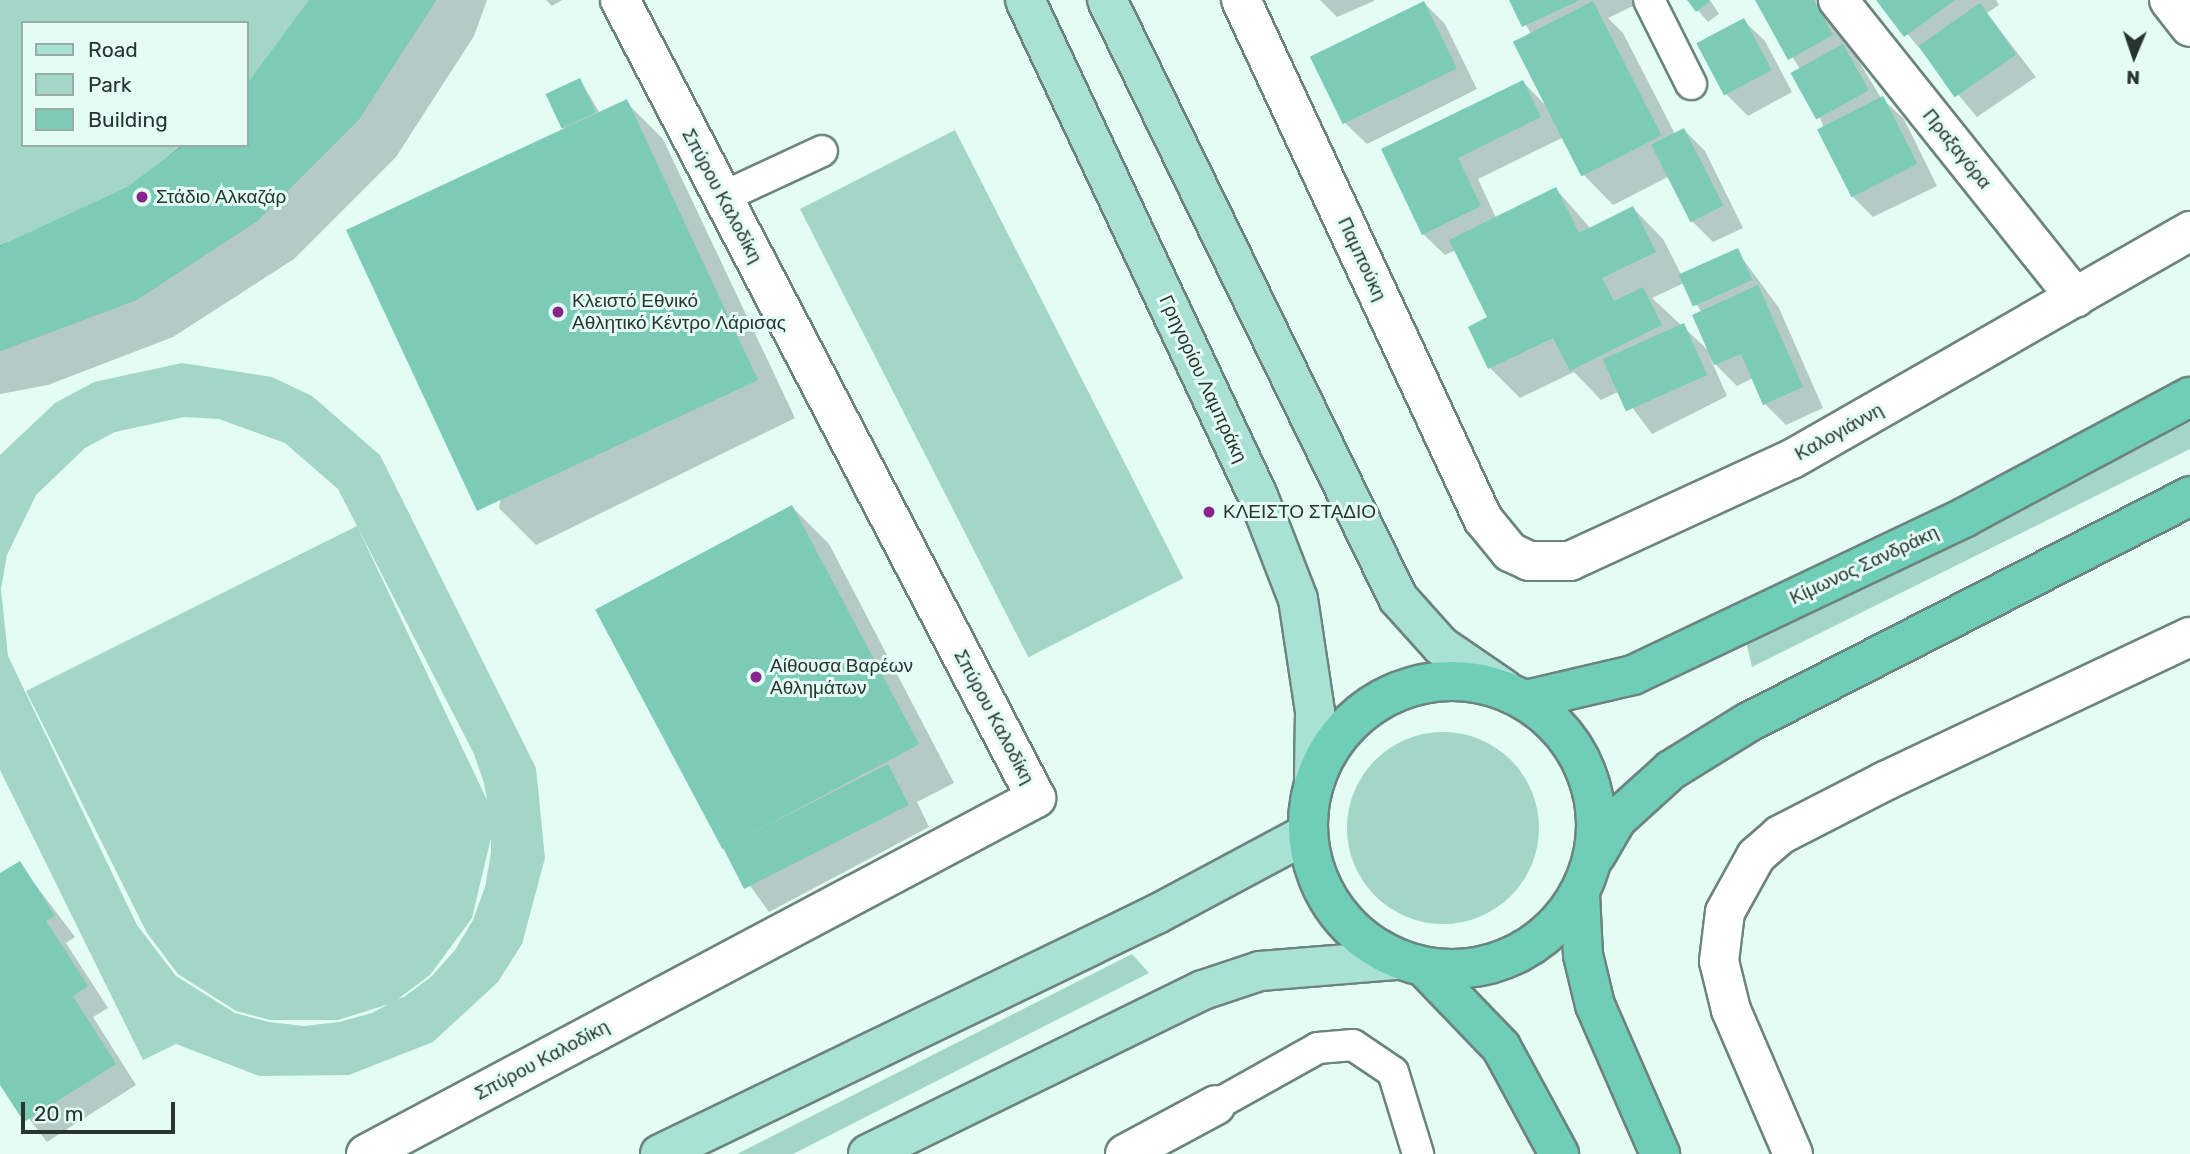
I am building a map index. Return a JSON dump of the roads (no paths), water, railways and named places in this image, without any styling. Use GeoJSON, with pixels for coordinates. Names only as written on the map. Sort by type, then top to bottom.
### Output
{"type":"FeatureCollection","features":[{"type":"Feature","properties":{"kind":"highway","name":"Κίμωνος Σανδράκη"},"geometry":{"type":"LineString","coordinates":[[1515,695],[1633,675],[1965,517],[2190,397]]}},
{"type":"Feature","properties":{"kind":"highway"},"geometry":{"type":"LineString","coordinates":[[1410,964],[1471,969],[1514,956],[1552,930],[1586,877],[1617,819],[1662,779],[1747,723],[2190,496]]}},
{"type":"Feature","properties":{"kind":"highway"},"geometry":{"type":"LineString","coordinates":[[1559,1154],[1501,1047],[1410,964],[1343,919],[1319,886],[1306,834],[1314,777],[1343,727],[1390,693],[1447,680],[1515,695],[1562,730],[1586,769],[1597,814],[1586,877],[1583,955],[1595,1005],[1660,1154]]}},
{"type":"Feature","properties":{"kind":"main road","name":"Γρηγορίου Λαμπράκη"},"geometry":{"type":"LineString","coordinates":[[1025,0],[1258,496],[1298,598],[1315,712],[1314,777]]}},
{"type":"Feature","properties":{"kind":"main road"},"geometry":{"type":"LineString","coordinates":[[1107,0],[1398,598],[1440,646],[1515,695]]}},
{"type":"Feature","properties":{"kind":"main road"},"geometry":{"type":"LineString","coordinates":[[660,1154],[1157,914],[1306,834]]}},
{"type":"Feature","properties":{"kind":"main road"},"geometry":{"type":"LineString","coordinates":[[868,1154],[1203,990],[1259,971],[1410,964]]}},
{"type":"Feature","properties":{"kind":"street","name":"Σπύρου Καλοδίκη"},"geometry":{"type":"LineString","coordinates":[[366,1154],[1037,798],[620,0]]}},
{"type":"Feature","properties":{"kind":"street","name":"Παμπούκη"},"geometry":{"type":"LineString","coordinates":[[1241,0],[1483,519]]}},
{"type":"Feature","properties":{"kind":"street","name":"Πραξαγόρα"},"geometry":{"type":"LineString","coordinates":[[1838,0],[2076,298]]}},
{"type":"Feature","properties":{"kind":"street"},"geometry":{"type":"LineString","coordinates":[[2169,0],[2190,27]]}},
{"type":"Feature","properties":{"kind":"street","name":"Καλογιάννη"},"geometry":{"type":"LineString","coordinates":[[1483,519],[1510,552],[1550,565],[1570,561],[1792,459],[2190,231]]}},
{"type":"Feature","properties":{"kind":"street"},"geometry":{"type":"LineString","coordinates":[[1793,1154],[1731,1010],[1719,961],[1725,912],[1756,856],[1780,835],[1885,781],[2190,637]]}},
{"type":"Feature","properties":{"kind":"street"},"geometry":{"type":"LineString","coordinates":[[1125,1154],[1216,1105]]}},
{"type":"Feature","properties":{"kind":"lane"},"geometry":{"type":"LineString","coordinates":[[1649,0],[1690,84]]}},
{"type":"Feature","properties":{"kind":"lane"},"geometry":{"type":"LineString","coordinates":[[723,197],[822,151]]}},
{"type":"Feature","properties":{"kind":"lane"},"geometry":{"type":"LineString","coordinates":[[1216,1105],[1318,1048],[1353,1045],[1393,1072],[1418,1154]]}},
{"type":"Feature","properties":{"kind":"place","name":"Στάδιο Αλκαζάρ"},"geometry":{"type":"Point","coordinates":[142,197]}},
{"type":"Feature","properties":{"kind":"place","name":"Κλειστό Εθνικό Αθλητικό Κέντρο Λάρισας"},"geometry":{"type":"Point","coordinates":[558,312]}},
{"type":"Feature","properties":{"kind":"place","name":"ΚΛΕΙΣΤΟ ΣΤΑΔΙΟ"},"geometry":{"type":"Point","coordinates":[1209,512]}},
{"type":"Feature","properties":{"kind":"place","name":"Αίθουσα Βαρέων Αθλημάτων"},"geometry":{"type":"Point","coordinates":[756,677]}}]}
